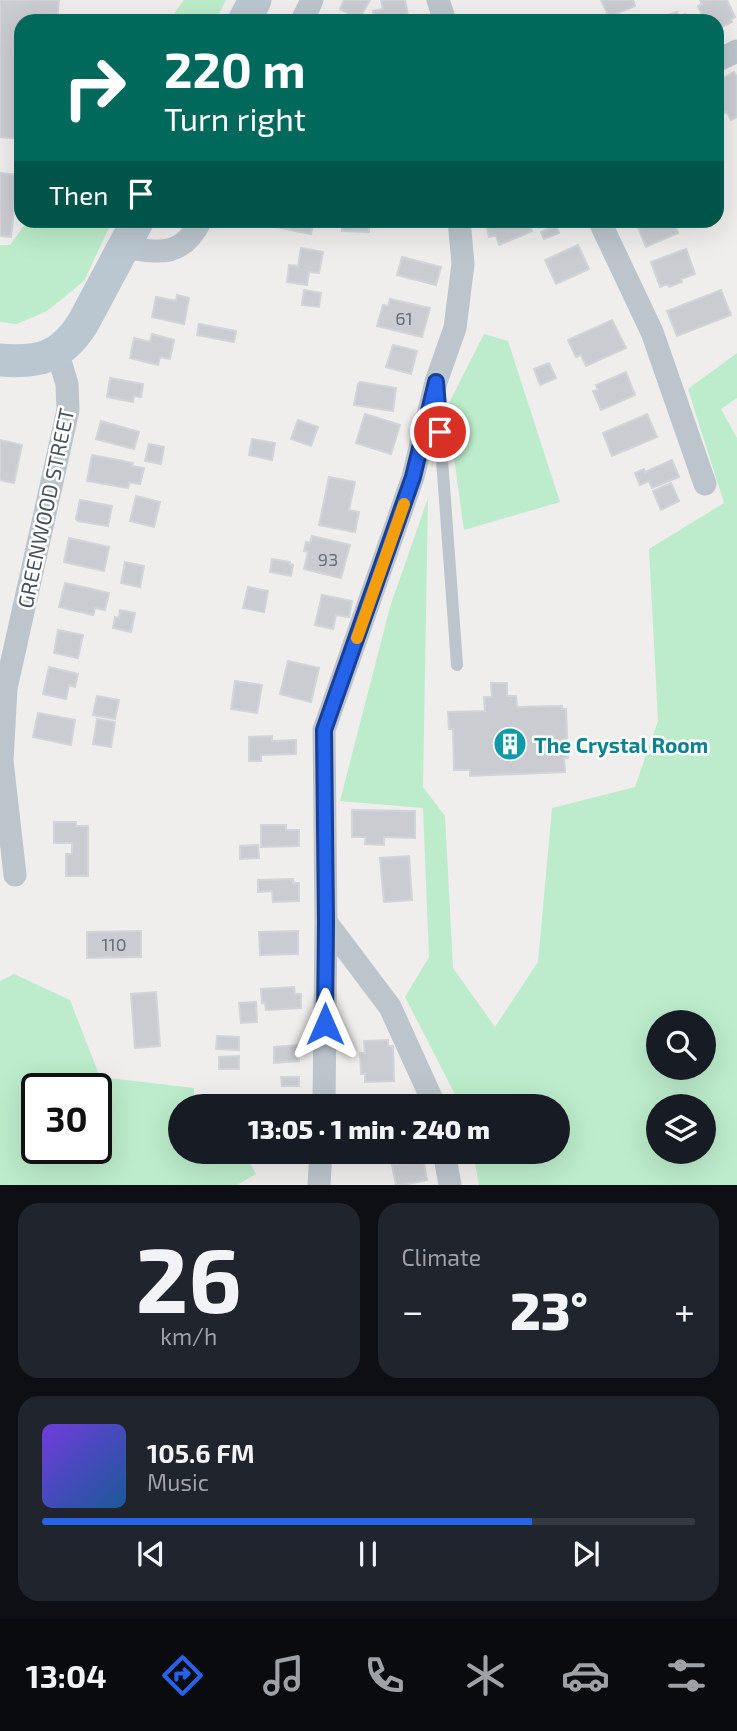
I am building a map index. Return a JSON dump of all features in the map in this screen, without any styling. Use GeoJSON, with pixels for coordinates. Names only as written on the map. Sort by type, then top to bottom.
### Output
{"type":"FeatureCollection","features":[{"type":"Feature","properties":{"kind":"main road"},"geometry":{"type":"LineString","coordinates":[[0,360],[30,362],[47,357],[67,343],[80,329],[131,234]]}},
{"type":"Feature","properties":{"kind":"street"},"geometry":{"type":"LineString","coordinates":[[131,234],[155,252],[174,250],[194,234],[197,228]]}},
{"type":"Feature","properties":{"kind":"street"},"geometry":{"type":"LineString","coordinates":[[324,1094],[324,730],[413,477],[436,382],[456,328],[463,264],[460,228]]}},
{"type":"Feature","properties":{"kind":"street"},"geometry":{"type":"LineString","coordinates":[[603,228],[652,332],[705,484]]}},
{"type":"Feature","properties":{"kind":"street","name":"GREENWOOD STREET"},"geometry":{"type":"LineString","coordinates":[[15,875],[2,761],[6,688],[68,410],[67,384],[57,351]]}},
{"type":"Feature","properties":{"kind":"street"},"geometry":{"type":"LineString","coordinates":[[326,922],[390,1007],[430,1094]]}},
{"type":"Feature","properties":{"kind":"street"},"geometry":{"type":"LineString","coordinates":[[319,1185],[320,1164]]}},
{"type":"Feature","properties":{"kind":"street"},"geometry":{"type":"LineString","coordinates":[[446,1164],[450,1185]]}},
{"type":"Feature","properties":{"kind":"lane"},"geometry":{"type":"LineString","coordinates":[[436,382],[457,666]]}},
{"type":"Feature","properties":{"kind":"green space"},"geometry":{"type":"Polygon","coordinates":[[[184,0],[226,0],[219,14],[174,14],[184,0]]]}},
{"type":"Feature","properties":{"kind":"green space"},"geometry":{"type":"Polygon","coordinates":[[[22,228],[109,228],[84,281],[47,311],[17,324],[0,322],[0,245],[10,245],[22,228]]]}},
{"type":"Feature","properties":{"kind":"green space"},"geometry":{"type":"Polygon","coordinates":[[[484,334],[508,341],[560,502],[464,530],[447,407],[484,334]]]}},
{"type":"Feature","properties":{"kind":"green space"},"geometry":{"type":"Polygon","coordinates":[[[737,353],[737,398],[721,409],[737,438],[737,1185],[479,1185],[475,1164],[570,1164],[570,1094],[455,1094],[405,997],[429,957],[423,808],[340,801],[390,607],[428,498],[423,787],[445,816],[453,968],[495,1027],[538,962],[552,808],[635,787],[658,721],[649,549],[724,503],[688,389],[737,353]]]}},
{"type":"Feature","properties":{"kind":"green space"},"geometry":{"type":"Polygon","coordinates":[[[14,974],[70,1000],[98,1073],[21,1073],[21,1164],[112,1164],[112,1078],[194,1088],[194,1094],[168,1094],[168,1164],[251,1164],[256,1174],[237,1185],[0,1185],[0,981],[14,974]]]}},
{"type":"Feature","properties":{"kind":"building"},"geometry":{"type":"Polygon","coordinates":[[[0,0],[59,0],[58,14],[14,14],[14,138],[0,137],[0,0]]]}},
{"type":"Feature","properties":{"kind":"building"},"geometry":{"type":"Polygon","coordinates":[[[344,0],[370,0],[362,14],[350,14],[340,9],[344,0]]]}},
{"type":"Feature","properties":{"kind":"building"},"geometry":{"type":"Polygon","coordinates":[[[381,0],[405,0],[408,14],[374,14],[373,11],[383,9],[381,0]]]}},
{"type":"Feature","properties":{"kind":"building"},"geometry":{"type":"Polygon","coordinates":[[[601,0],[633,0],[635,6],[616,14],[608,14],[601,0]]]}},
{"type":"Feature","properties":{"kind":"building"},"geometry":{"type":"Polygon","coordinates":[[[700,0],[727,0],[735,17],[724,26],[724,14],[702,14],[698,6],[702,4],[700,0]]]}},
{"type":"Feature","properties":{"kind":"building"},"geometry":{"type":"Polygon","coordinates":[[[734,72],[737,77],[737,117],[731,120],[727,112],[724,113],[724,78],[734,72]]]}},
{"type":"Feature","properties":{"kind":"building"},"geometry":{"type":"Polygon","coordinates":[[[0,173],[14,175],[11,237],[0,236],[0,173]]]}},
{"type":"Feature","properties":{"kind":"building"},"geometry":{"type":"Polygon","coordinates":[[[281,228],[312,228],[311,234],[281,228]]]}},
{"type":"Feature","properties":{"kind":"building"},"geometry":{"type":"Polygon","coordinates":[[[342,228],[369,228],[369,232],[342,231],[342,228]]]}},
{"type":"Feature","properties":{"kind":"building"},"geometry":{"type":"Polygon","coordinates":[[[487,228],[531,228],[532,231],[499,245],[496,235],[489,237],[487,228]]]}},
{"type":"Feature","properties":{"kind":"building"},"geometry":{"type":"Polygon","coordinates":[[[557,228],[559,233],[544,239],[541,232],[557,228]]]}},
{"type":"Feature","properties":{"kind":"building"},"geometry":{"type":"Polygon","coordinates":[[[638,228],[676,228],[678,233],[646,247],[638,228]]]}},
{"type":"Feature","properties":{"kind":"building"},"geometry":{"type":"Polygon","coordinates":[[[578,245],[589,269],[556,284],[545,260],[578,245]]]}},
{"type":"Feature","properties":{"kind":"building"},"geometry":{"type":"Polygon","coordinates":[[[301,248],[323,252],[319,273],[309,272],[307,285],[287,282],[289,265],[298,266],[301,248]]]}},
{"type":"Feature","properties":{"kind":"building"},"geometry":{"type":"Polygon","coordinates":[[[686,249],[695,274],[669,287],[668,284],[660,287],[651,262],[686,249]]]}},
{"type":"Feature","properties":{"kind":"building"},"geometry":{"type":"Polygon","coordinates":[[[402,257],[441,267],[436,285],[397,275],[402,257]]]}},
{"type":"Feature","properties":{"kind":"building"},"geometry":{"type":"Polygon","coordinates":[[[304,290],[321,293],[319,307],[302,305],[304,290]]]}},
{"type":"Feature","properties":{"kind":"building"},"geometry":{"type":"Polygon","coordinates":[[[721,290],[731,315],[677,336],[667,311],[721,290]]]}},
{"type":"Feature","properties":{"kind":"building"},"geometry":{"type":"Polygon","coordinates":[[[177,295],[189,298],[184,324],[152,317],[156,297],[176,301],[177,295]]]}},
{"type":"Feature","properties":{"kind":"building"},"geometry":{"type":"Polygon","coordinates":[[[390,299],[430,308],[422,337],[377,326],[383,305],[388,306],[390,299]]]}},
{"type":"Feature","properties":{"kind":"building"},"geometry":{"type":"Polygon","coordinates":[[[612,320],[626,348],[586,366],[581,355],[576,357],[568,340],[612,320]]]}},
{"type":"Feature","properties":{"kind":"building"},"geometry":{"type":"Polygon","coordinates":[[[199,324],[236,331],[234,342],[197,335],[199,324]]]}},
{"type":"Feature","properties":{"kind":"building"},"geometry":{"type":"Polygon","coordinates":[[[152,334],[174,340],[170,359],[160,357],[158,365],[130,358],[134,338],[150,342],[152,334]]]}},
{"type":"Feature","properties":{"kind":"building"},"geometry":{"type":"Polygon","coordinates":[[[393,345],[417,351],[411,374],[386,367],[393,345]]]}},
{"type":"Feature","properties":{"kind":"building"},"geometry":{"type":"Polygon","coordinates":[[[549,363],[556,378],[540,385],[534,369],[549,363]]]}},
{"type":"Feature","properties":{"kind":"building"},"geometry":{"type":"Polygon","coordinates":[[[626,372],[635,395],[601,410],[593,391],[598,390],[596,385],[626,372]]]}},
{"type":"Feature","properties":{"kind":"building"},"geometry":{"type":"Polygon","coordinates":[[[110,378],[143,384],[141,397],[134,396],[133,402],[107,397],[110,378]]]}},
{"type":"Feature","properties":{"kind":"building"},"geometry":{"type":"Polygon","coordinates":[[[360,382],[396,388],[393,411],[354,405],[360,382]]]}},
{"type":"Feature","properties":{"kind":"building"},"geometry":{"type":"Polygon","coordinates":[[[365,414],[400,425],[391,454],[356,443],[365,414]]]}},
{"type":"Feature","properties":{"kind":"building"},"geometry":{"type":"Polygon","coordinates":[[[647,414],[657,437],[612,456],[603,433],[647,414]]]}},
{"type":"Feature","properties":{"kind":"building"},"geometry":{"type":"Polygon","coordinates":[[[298,420],[318,427],[311,446],[291,439],[298,420]]]}},
{"type":"Feature","properties":{"kind":"building"},"geometry":{"type":"Polygon","coordinates":[[[101,421],[139,432],[134,449],[96,439],[101,421]]]}},
{"type":"Feature","properties":{"kind":"building"},"geometry":{"type":"Polygon","coordinates":[[[252,439],[275,443],[272,460],[249,455],[252,439]]]}},
{"type":"Feature","properties":{"kind":"building"},"geometry":{"type":"Polygon","coordinates":[[[0,440],[22,445],[14,483],[0,480],[0,440]]]}},
{"type":"Feature","properties":{"kind":"building"},"geometry":{"type":"Polygon","coordinates":[[[149,444],[164,447],[161,464],[145,461],[149,444]]]}},
{"type":"Feature","properties":{"kind":"building"},"geometry":{"type":"Polygon","coordinates":[[[92,455],[133,463],[132,466],[144,468],[140,484],[129,482],[128,488],[87,481],[92,455]]]}},
{"type":"Feature","properties":{"kind":"building"},"geometry":{"type":"Polygon","coordinates":[[[672,460],[679,477],[652,488],[649,481],[640,485],[635,473],[644,469],[645,472],[672,460]]]}},
{"type":"Feature","properties":{"kind":"building"},"geometry":{"type":"Polygon","coordinates":[[[329,477],[355,482],[349,510],[359,512],[355,532],[319,525],[329,477]]]}},
{"type":"Feature","properties":{"kind":"building"},"geometry":{"type":"Polygon","coordinates":[[[671,483],[679,501],[661,510],[653,491],[671,483]]]}},
{"type":"Feature","properties":{"kind":"building"},"geometry":{"type":"Polygon","coordinates":[[[136,496],[160,502],[154,527],[130,521],[136,496]]]}},
{"type":"Feature","properties":{"kind":"building"},"geometry":{"type":"Polygon","coordinates":[[[80,500],[112,506],[108,526],[78,521],[76,519],[80,500]]]}},
{"type":"Feature","properties":{"kind":"building"},"geometry":{"type":"Polygon","coordinates":[[[312,536],[350,545],[341,578],[304,569],[308,552],[304,551],[306,542],[310,543],[312,536]]]}},
{"type":"Feature","properties":{"kind":"building"},"geometry":{"type":"Polygon","coordinates":[[[69,538],[109,547],[104,571],[64,562],[69,538]]]}},
{"type":"Feature","properties":{"kind":"building"},"geometry":{"type":"Polygon","coordinates":[[[272,559],[290,562],[293,565],[291,576],[270,572],[272,559]]]}},
{"type":"Feature","properties":{"kind":"building"},"geometry":{"type":"Polygon","coordinates":[[[125,562],[144,566],[140,587],[121,583],[125,562]]]}},
{"type":"Feature","properties":{"kind":"building"},"geometry":{"type":"Polygon","coordinates":[[[65,583],[109,593],[105,610],[95,608],[93,615],[59,607],[65,583]]]}},
{"type":"Feature","properties":{"kind":"building"},"geometry":{"type":"Polygon","coordinates":[[[248,587],[268,591],[264,612],[243,608],[248,587]]]}},
{"type":"Feature","properties":{"kind":"building"},"geometry":{"type":"Polygon","coordinates":[[[322,595],[352,601],[349,617],[336,615],[333,629],[315,625],[322,595]]]}},
{"type":"Feature","properties":{"kind":"building"},"geometry":{"type":"Polygon","coordinates":[[[120,610],[135,613],[131,632],[113,628],[115,617],[119,618],[120,610]]]}},
{"type":"Feature","properties":{"kind":"building"},"geometry":{"type":"Polygon","coordinates":[[[58,630],[83,635],[78,658],[54,653],[58,630]]]}},
{"type":"Feature","properties":{"kind":"building"},"geometry":{"type":"Polygon","coordinates":[[[288,661],[319,668],[311,702],[280,694],[288,661]]]}},
{"type":"Feature","properties":{"kind":"building"},"geometry":{"type":"Polygon","coordinates":[[[49,667],[78,674],[75,687],[69,685],[66,699],[43,694],[49,667]]]}},
{"type":"Feature","properties":{"kind":"building"},"geometry":{"type":"Polygon","coordinates":[[[235,681],[262,685],[257,713],[231,709],[235,681]]]}},
{"type":"Feature","properties":{"kind":"building","name":"The Crystal Room"},"geometry":{"type":"Polygon","coordinates":[[[491,683],[507,683],[507,696],[516,696],[517,707],[562,706],[562,709],[566,709],[568,758],[564,758],[565,772],[470,776],[470,770],[454,770],[453,729],[449,729],[448,712],[485,711],[484,697],[492,697],[491,683]]]}},
{"type":"Feature","properties":{"kind":"building"},"geometry":{"type":"Polygon","coordinates":[[[97,696],[119,700],[115,719],[93,715],[97,696]]]}},
{"type":"Feature","properties":{"kind":"building"},"geometry":{"type":"Polygon","coordinates":[[[38,713],[75,720],[71,745],[33,737],[38,713]]]}},
{"type":"Feature","properties":{"kind":"building"},"geometry":{"type":"Polygon","coordinates":[[[97,719],[115,722],[111,747],[93,744],[97,719]]]}},
{"type":"Feature","properties":{"kind":"building"},"geometry":{"type":"Polygon","coordinates":[[[272,736],[272,741],[296,740],[296,754],[261,755],[261,761],[249,761],[249,737],[272,736]]]}},
{"type":"Feature","properties":{"kind":"building"},"geometry":{"type":"Polygon","coordinates":[[[352,810],[415,811],[415,838],[384,837],[384,845],[365,844],[366,837],[352,837],[352,810]]]}},
{"type":"Feature","properties":{"kind":"building"},"geometry":{"type":"Polygon","coordinates":[[[54,822],[76,822],[76,826],[88,826],[88,876],[66,876],[66,854],[72,854],[72,843],[54,843],[54,822]]]}},
{"type":"Feature","properties":{"kind":"building"},"geometry":{"type":"Polygon","coordinates":[[[261,825],[286,825],[286,830],[299,830],[299,846],[261,847],[261,825]]]}},
{"type":"Feature","properties":{"kind":"building"},"geometry":{"type":"Polygon","coordinates":[[[258,845],[259,858],[240,859],[240,846],[258,845]]]}},
{"type":"Feature","properties":{"kind":"building"},"geometry":{"type":"Polygon","coordinates":[[[409,856],[412,900],[384,902],[380,858],[409,856]]]}},
{"type":"Feature","properties":{"kind":"building"},"geometry":{"type":"Polygon","coordinates":[[[293,879],[293,883],[299,883],[299,901],[273,902],[272,891],[258,892],[258,880],[293,879]]]}},
{"type":"Feature","properties":{"kind":"building"},"geometry":{"type":"Polygon","coordinates":[[[141,931],[141,957],[87,958],[87,932],[141,931]]]}},
{"type":"Feature","properties":{"kind":"building"},"geometry":{"type":"Polygon","coordinates":[[[298,931],[298,954],[260,955],[259,932],[298,931]]]}},
{"type":"Feature","properties":{"kind":"building"},"geometry":{"type":"Polygon","coordinates":[[[294,987],[295,994],[301,994],[301,1008],[266,1010],[265,1003],[262,1003],[261,989],[294,987]]]}},
{"type":"Feature","properties":{"kind":"building"},"geometry":{"type":"Polygon","coordinates":[[[156,992],[160,1046],[135,1048],[131,994],[156,992]]]}},
{"type":"Feature","properties":{"kind":"building"},"geometry":{"type":"Polygon","coordinates":[[[256,1002],[257,1022],[241,1023],[239,1003],[256,1002]]]}},
{"type":"Feature","properties":{"kind":"building"},"geometry":{"type":"Polygon","coordinates":[[[217,1036],[239,1037],[239,1050],[216,1049],[217,1036]]]}},
{"type":"Feature","properties":{"kind":"building"},"geometry":{"type":"Polygon","coordinates":[[[388,1040],[388,1046],[393,1046],[394,1081],[365,1082],[365,1074],[361,1074],[360,1053],[365,1053],[364,1041],[388,1040]]]}},
{"type":"Feature","properties":{"kind":"building"},"geometry":{"type":"Polygon","coordinates":[[[298,1045],[299,1061],[274,1063],[274,1047],[298,1045]]]}},
{"type":"Feature","properties":{"kind":"building"},"geometry":{"type":"Polygon","coordinates":[[[239,1056],[239,1069],[219,1069],[219,1057],[239,1056]]]}},
{"type":"Feature","properties":{"kind":"building"},"geometry":{"type":"Polygon","coordinates":[[[281,1077],[299,1077],[299,1086],[282,1086],[281,1077]]]}},
{"type":"Feature","properties":{"kind":"building"},"geometry":{"type":"Polygon","coordinates":[[[424,1164],[427,1180],[396,1185],[392,1165],[424,1164]]]}},
{"type":"Feature","properties":{"kind":"slow traffic"},"geometry":{"type":"LineString","coordinates":[[357,638],[404,504]]}},
{"type":"Feature","properties":{"kind":"place","name":"The Crystal Room"},"geometry":{"type":"Point","coordinates":[510,744]}},
{"type":"Feature","properties":{"kind":"route"},"geometry":{"type":"LineString","coordinates":[[325,1024],[324,730],[413,477],[436,382],[440,432]]}}]}
